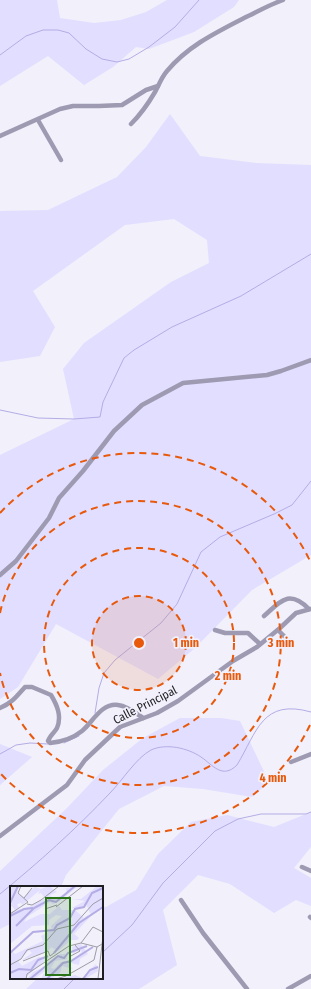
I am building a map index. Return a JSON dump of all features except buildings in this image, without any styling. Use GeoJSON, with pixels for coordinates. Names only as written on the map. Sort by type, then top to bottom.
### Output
{"type":"FeatureCollection","features":[{"type":"Feature","properties":{"kind":"street"},"geometry":{"type":"LineString","coordinates":[[131,124],[139,116],[166,72],[193,46],[210,35],[282,0]]}},
{"type":"Feature","properties":{"kind":"street"},"geometry":{"type":"LineString","coordinates":[[0,136],[60,110],[73,106],[122,105],[146,90],[158,86]]}},
{"type":"Feature","properties":{"kind":"street"},"geometry":{"type":"LineString","coordinates":[[38,120],[61,160]]}},
{"type":"Feature","properties":{"kind":"street"},"geometry":{"type":"LineString","coordinates":[[0,576],[16,561],[49,518],[59,498],[114,431],[142,405],[183,383],[267,375],[311,360]]}},
{"type":"Feature","properties":{"kind":"street"},"geometry":{"type":"LineString","coordinates":[[264,616],[288,598],[296,599],[310,609]]}},
{"type":"Feature","properties":{"kind":"street","name":"Calle Principal"},"geometry":{"type":"LineString","coordinates":[[0,836],[67,785],[85,760],[120,727],[157,713],[178,701],[233,661],[260,644],[296,613],[310,609]]}},
{"type":"Feature","properties":{"kind":"street"},"geometry":{"type":"LineString","coordinates":[[215,630],[224,633],[248,633],[260,644]]}},
{"type":"Feature","properties":{"kind":"street"},"geometry":{"type":"LineString","coordinates":[[278,630],[292,644]]}},
{"type":"Feature","properties":{"kind":"street"},"geometry":{"type":"LineString","coordinates":[[0,708],[20,695],[25,687],[32,687],[51,695],[59,710],[59,721],[56,729],[49,738],[48,741],[50,743],[64,741],[81,732],[98,712],[110,706],[119,705],[143,718]]}},
{"type":"Feature","properties":{"kind":"street"},"geometry":{"type":"LineString","coordinates":[[291,762],[311,754]]}},
{"type":"Feature","properties":{"kind":"street"},"geometry":{"type":"LineString","coordinates":[[302,867],[311,871]]}},
{"type":"Feature","properties":{"kind":"street"},"geometry":{"type":"LineString","coordinates":[[181,900],[203,933],[246,989]]}},
{"type":"Feature","properties":{"kind":"street"},"geometry":{"type":"LineString","coordinates":[[288,989],[311,976]]}},
{"type":"Feature","properties":{"kind":"shaded area"},"geometry":{"type":"Polygon","coordinates":[[[0,0],[57,0],[60,18],[94,23],[121,20],[146,12],[167,0],[239,0],[234,7],[194,32],[149,49],[136,47],[113,67],[84,85],[48,56],[0,86],[0,0]]]}},
{"type":"Feature","properties":{"kind":"shaded area"},"geometry":{"type":"Polygon","coordinates":[[[170,114],[200,156],[256,163],[311,165],[311,555],[252,590],[195,648],[158,679],[56,624],[18,687],[0,699],[0,455],[74,419],[63,369],[84,343],[171,282],[209,263],[207,240],[174,219],[125,225],[33,291],[55,327],[40,356],[0,362],[0,211],[48,210],[117,177],[146,147],[170,114]]]}},
{"type":"Feature","properties":{"kind":"shaded area"},"geometry":{"type":"Polygon","coordinates":[[[180,718],[221,718],[240,721],[269,782],[252,797],[203,789],[164,786],[119,809],[66,875],[61,886],[10,886],[10,924],[0,929],[0,871],[67,808],[103,770],[143,738],[180,718]]]}},
{"type":"Feature","properties":{"kind":"shaded area"},"geometry":{"type":"Polygon","coordinates":[[[0,744],[32,757],[0,785],[0,744]]]}},
{"type":"Feature","properties":{"kind":"shaded area"},"geometry":{"type":"Polygon","coordinates":[[[311,812],[311,847],[294,868],[311,878],[311,906],[296,900],[274,913],[230,884],[198,875],[163,910],[177,965],[139,989],[26,989],[37,979],[103,979],[103,907],[106,907],[136,890],[158,854],[191,822],[227,815],[274,827],[311,812]]]}},
{"type":"Feature","properties":{"kind":"waterway"},"geometry":{"type":"LineString","coordinates":[[0,55],[26,36],[43,30],[58,30],[69,33],[86,49],[102,59],[117,62],[129,59],[149,47],[175,27],[199,0]]}},
{"type":"Feature","properties":{"kind":"waterway"},"geometry":{"type":"LineString","coordinates":[[0,410],[38,418],[74,419],[100,417],[103,402],[124,358],[134,350],[172,327],[241,296],[311,254]]}},
{"type":"Feature","properties":{"kind":"waterway"},"geometry":{"type":"LineString","coordinates":[[95,713],[99,688],[104,673],[115,660],[161,623],[177,604],[201,552],[220,537],[292,505],[311,481]]}},
{"type":"Feature","properties":{"kind":"waterway"},"geometry":{"type":"LineString","coordinates":[[0,894],[70,833],[110,793],[140,758],[151,750],[163,747],[183,749],[196,754],[213,767],[222,771],[227,771],[237,765],[256,730],[271,714],[282,710],[295,709],[311,712]]}},
{"type":"Feature","properties":{"kind":"waterway"},"geometry":{"type":"LineString","coordinates":[[87,729],[91,724]]}},
{"type":"Feature","properties":{"kind":"waterway"},"geometry":{"type":"LineString","coordinates":[[64,743],[79,736]]}},
{"type":"Feature","properties":{"kind":"waterway"},"geometry":{"type":"LineString","coordinates":[[0,754],[16,745],[30,743],[48,744]]}},
{"type":"Feature","properties":{"kind":"waterway"},"geometry":{"type":"LineString","coordinates":[[103,952],[132,925],[163,883],[215,831],[238,819],[261,814],[306,814],[311,812]]}},
{"type":"Feature","properties":{"kind":"waterway"},"geometry":{"type":"LineString","coordinates":[[64,989],[74,979]]}}]}
